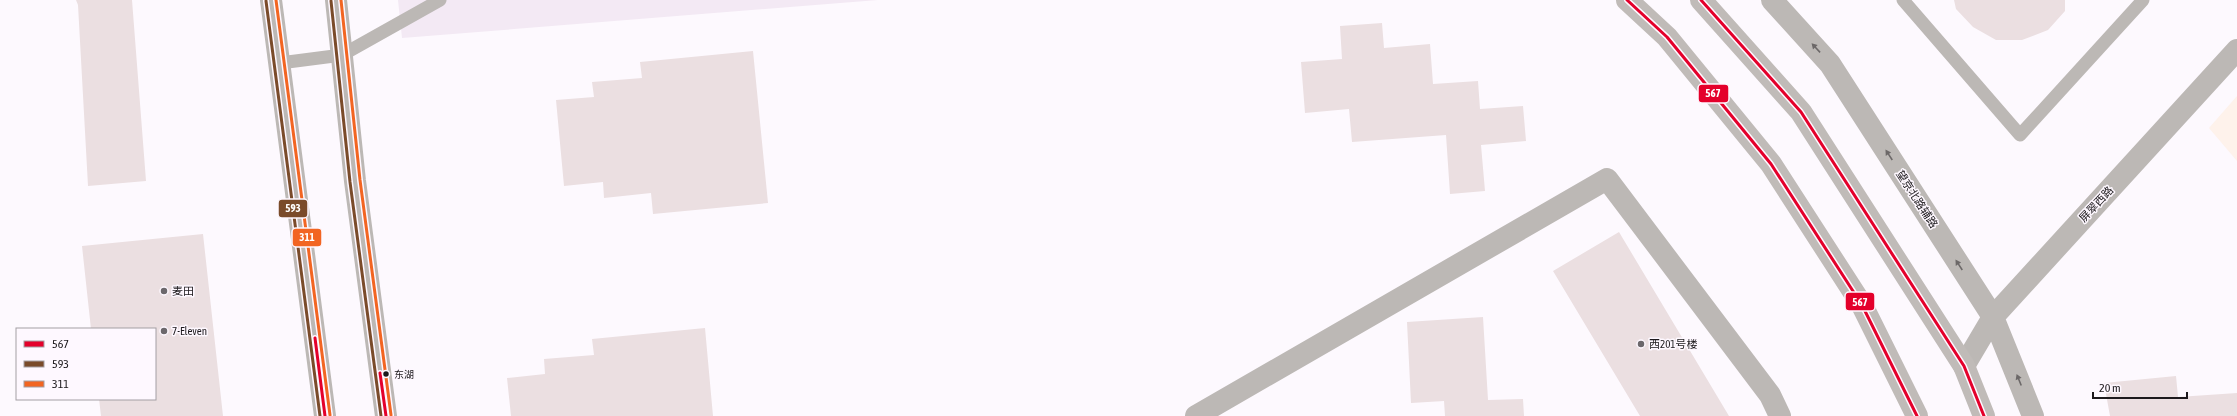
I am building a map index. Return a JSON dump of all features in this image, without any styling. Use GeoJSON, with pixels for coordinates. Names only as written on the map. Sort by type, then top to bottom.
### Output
{"type":"FeatureCollection","features":[{"type":"Feature","properties":{"kind":"main road"},"geometry":{"type":"LineString","coordinates":[[1627,0],[1667,37],[1771,164],[1862,304],[1917,416]]}},
{"type":"Feature","properties":{"kind":"main road"},"geometry":{"type":"LineString","coordinates":[[1701,0],[1801,112],[1964,366],[1984,416]]}},
{"type":"Feature","properties":{"kind":"street"},"geometry":{"type":"LineString","coordinates":[[271,0],[325,416]]}},
{"type":"Feature","properties":{"kind":"street"},"geometry":{"type":"LineString","coordinates":[[336,0],[355,181],[386,416]]}},
{"type":"Feature","properties":{"kind":"street","name":"望京北路辅路"},"geometry":{"type":"LineString","coordinates":[[1772,0],[1830,64],[1993,317],[2034,416]]}},
{"type":"Feature","properties":{"kind":"street","name":"屏翠西路"},"geometry":{"type":"LineString","coordinates":[[1964,366],[1993,317],[2237,50]]}},
{"type":"Feature","properties":{"kind":"street"},"geometry":{"type":"LineString","coordinates":[[1196,416],[1607,179],[1770,395],[1780,416]]}},
{"type":"Feature","properties":{"kind":"lane"},"geometry":{"type":"LineString","coordinates":[[280,63],[342,55],[440,0]]}},
{"type":"Feature","properties":{"kind":"lane"},"geometry":{"type":"LineString","coordinates":[[1902,0],[2020,135],[2143,0]]}},
{"type":"Feature","properties":{"kind":"shaded area"},"geometry":{"type":"Polygon","coordinates":[[[398,0],[878,0],[402,38],[398,0]]]}},
{"type":"Feature","properties":{"kind":"shaded area"},"geometry":{"type":"Polygon","coordinates":[[[2237,96],[2237,161],[2209,128],[2237,96]]]}},
{"type":"Feature","properties":{"kind":"building"},"geometry":{"type":"Polygon","coordinates":[[[76,0],[132,0],[146,181],[88,186],[78,5],[76,0]]]}},
{"type":"Feature","properties":{"kind":"building"},"geometry":{"type":"Polygon","coordinates":[[[1954,0],[2065,0],[2065,11],[2048,30],[2022,40],[1996,40],[1973,27],[1956,9],[1954,0]]]}},
{"type":"Feature","properties":{"kind":"building"},"geometry":{"type":"Polygon","coordinates":[[[1382,23],[1384,48],[1430,44],[1433,84],[1478,81],[1480,109],[1523,106],[1526,141],[1481,145],[1485,191],[1450,194],[1446,135],[1352,142],[1349,109],[1305,113],[1301,62],[1342,59],[1340,26],[1382,23]]]}},
{"type":"Feature","properties":{"kind":"building"},"geometry":{"type":"Polygon","coordinates":[[[753,51],[768,203],[653,214],[651,193],[604,198],[603,182],[564,186],[556,100],[594,97],[592,82],[642,78],[640,62],[753,51]]]}},
{"type":"Feature","properties":{"kind":"building","name":"西201号楼"},"geometry":{"type":"Polygon","coordinates":[[[1619,232],[1729,416],[1640,416],[1553,271],[1619,232]]]}},
{"type":"Feature","properties":{"kind":"building"},"geometry":{"type":"Polygon","coordinates":[[[203,234],[223,416],[101,416],[99,400],[156,400],[156,328],[91,328],[82,246],[203,234]]]}},
{"type":"Feature","properties":{"kind":"building"},"geometry":{"type":"Polygon","coordinates":[[[1483,317],[1488,400],[1523,399],[1524,416],[1445,416],[1444,401],[1411,403],[1407,322],[1483,317]]]}},
{"type":"Feature","properties":{"kind":"building"},"geometry":{"type":"Polygon","coordinates":[[[705,328],[713,416],[511,416],[507,378],[545,374],[544,359],[594,355],[592,339],[705,328]]]}},
{"type":"Feature","properties":{"kind":"building"},"geometry":{"type":"Polygon","coordinates":[[[2176,376],[2178,397],[2237,393],[2237,416],[2110,416],[2104,383],[2176,376]]]}},
{"type":"Feature","properties":{"kind":"transit line","name":"311"},"geometry":{"type":"LineString","coordinates":[[276,0],[330,415]]}},
{"type":"Feature","properties":{"kind":"transit line","name":"311"},"geometry":{"type":"LineString","coordinates":[[341,0],[360,180],[391,415]]}},
{"type":"Feature","properties":{"kind":"transit line","name":"567"},"geometry":{"type":"LineString","coordinates":[[1627,0],[1667,37],[1771,164],[1862,305],[1917,416]]}},
{"type":"Feature","properties":{"kind":"transit line","name":"567"},"geometry":{"type":"LineString","coordinates":[[1701,0],[1801,112],[1964,366],[1984,416]]}},
{"type":"Feature","properties":{"kind":"transit line","name":"593"},"geometry":{"type":"LineString","coordinates":[[266,1],[320,416]]}},
{"type":"Feature","properties":{"kind":"transit line","name":"593"},"geometry":{"type":"LineString","coordinates":[[331,1],[350,182],[381,416]]}},
{"type":"Feature","properties":{"kind":"transit line","name":"567"},"geometry":{"type":"LineString","coordinates":[[315,338],[325,416]]}},
{"type":"Feature","properties":{"kind":"transit line","name":"567"},"geometry":{"type":"LineString","coordinates":[[380,373],[386,416]]}},
{"type":"Feature","properties":{"kind":"place","name":"麦田"},"geometry":{"type":"Point","coordinates":[164,291]}},
{"type":"Feature","properties":{"kind":"place","name":"7-Eleven"},"geometry":{"type":"Point","coordinates":[164,331]}},
{"type":"Feature","properties":{"kind":"place","name":"西201号楼"},"geometry":{"type":"Point","coordinates":[1641,344]}},
{"type":"Feature","properties":{"kind":"place","name":"东湖"},"geometry":{"type":"Point","coordinates":[386,374]}}]}
